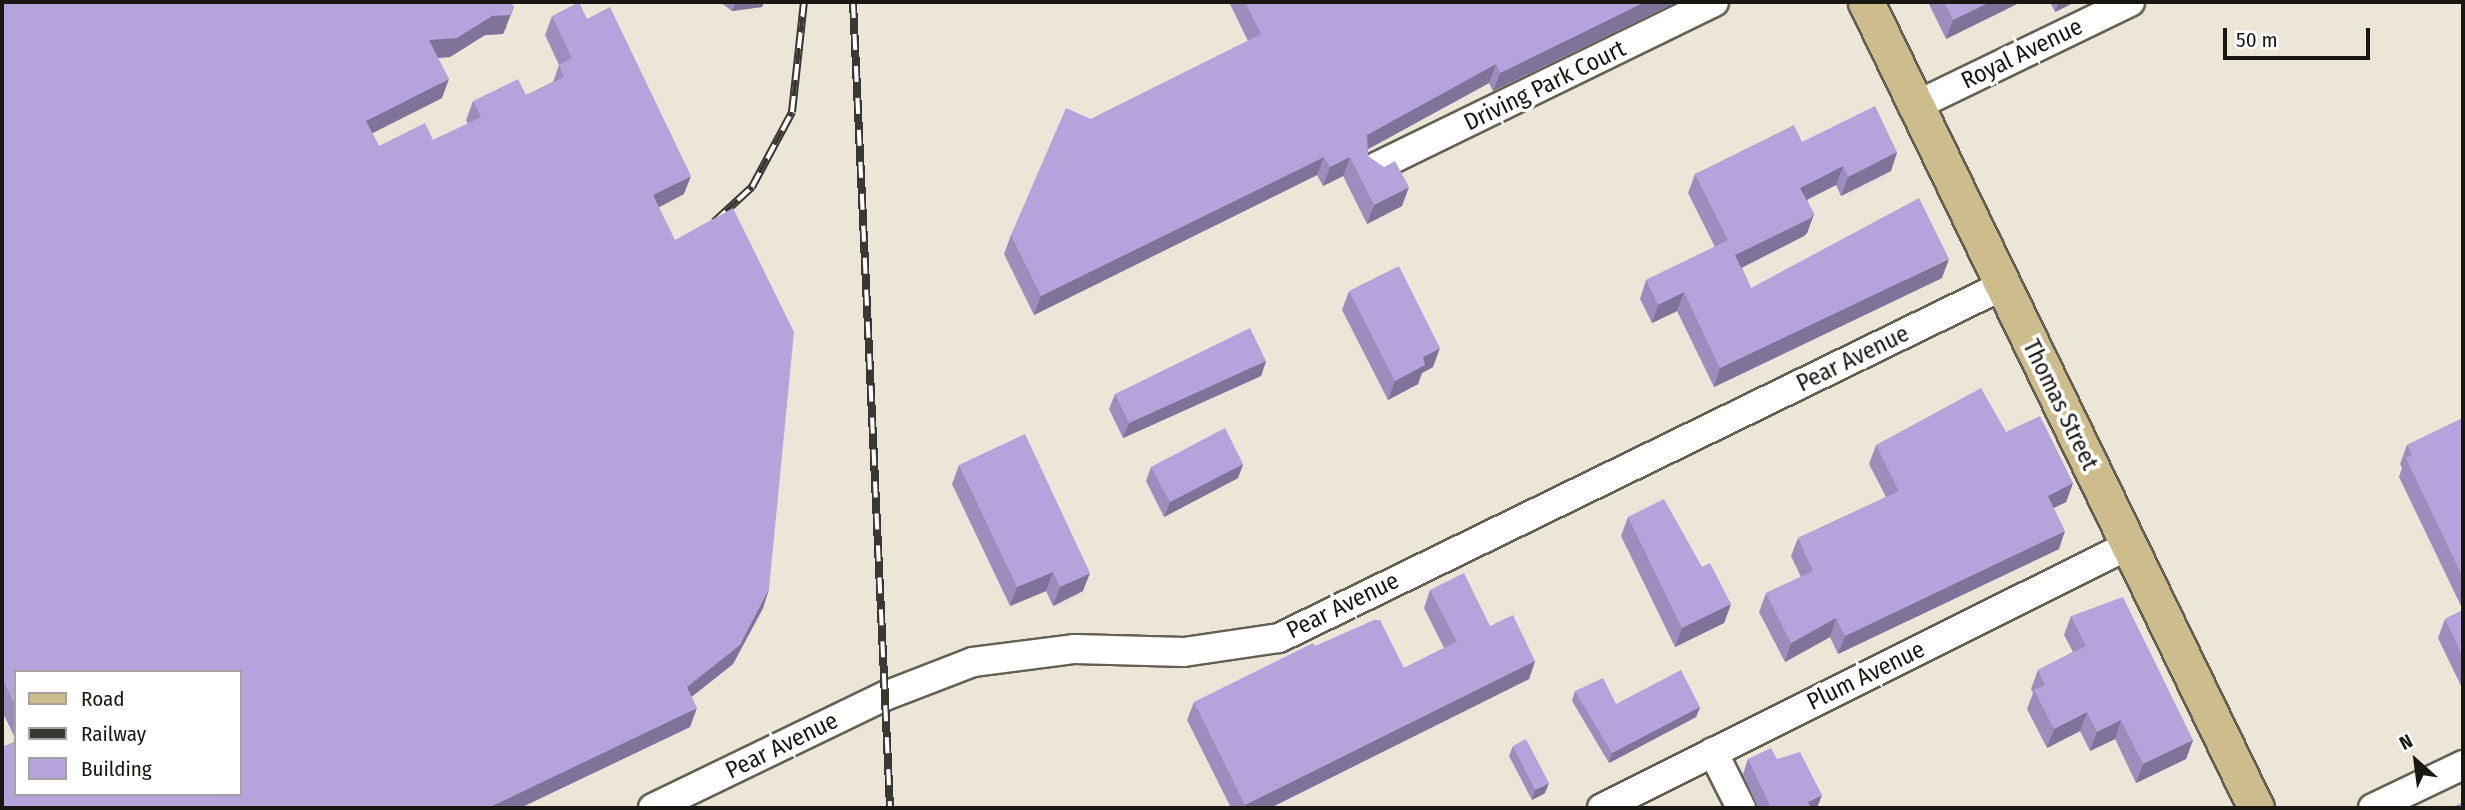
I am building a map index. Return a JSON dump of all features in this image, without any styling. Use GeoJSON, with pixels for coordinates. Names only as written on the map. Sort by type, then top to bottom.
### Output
{"type":"FeatureCollection","features":[{"type":"Feature","properties":{"kind":"main road","name":"Thomas Street"},"geometry":{"type":"LineString","coordinates":[[1866,2],[1913,107],[2256,808]]}},
{"type":"Feature","properties":{"kind":"street","name":"Driving Park Court"},"geometry":{"type":"LineString","coordinates":[[1376,167],[1714,2]]}},
{"type":"Feature","properties":{"kind":"street","name":"Royal Avenue"},"geometry":{"type":"LineString","coordinates":[[1913,107],[2130,2]]}},
{"type":"Feature","properties":{"kind":"street","name":"Pear Avenue"},"geometry":{"type":"LineString","coordinates":[[653,808],[885,696],[973,662],[1075,649],[1184,652],[1279,638],[2001,286]]}},
{"type":"Feature","properties":{"kind":"street","name":"Plum Avenue"},"geometry":{"type":"LineString","coordinates":[[1602,808],[2129,545]]}},
{"type":"Feature","properties":{"kind":"street"},"geometry":{"type":"LineString","coordinates":[[1713,752],[1741,808]]}},
{"type":"Feature","properties":{"kind":"street"},"geometry":{"type":"LineString","coordinates":[[2374,808],[2463,765]]}},
{"type":"Feature","properties":{"kind":"building"},"geometry":{"type":"Polygon","coordinates":[[[2,2],[511,2],[514,7],[510,15],[492,16],[457,38],[429,40],[449,79],[366,121],[379,146],[425,123],[433,140],[481,117],[473,101],[518,79],[526,95],[564,77],[559,65],[572,58],[552,16],[579,2],[587,19],[610,7],[691,176],[653,195],[675,240],[733,208],[794,332],[769,589],[740,645],[687,687],[697,708],[488,808],[2,808],[2,747],[14,742],[14,796],[242,796],[242,670],[14,670],[14,703],[2,678],[2,2]]]}},
{"type":"Feature","properties":{"kind":"building"},"geometry":{"type":"Polygon","coordinates":[[[1245,2],[1645,2],[1500,73],[1496,64],[1367,135],[1368,156],[1384,167],[1395,161],[1409,187],[1374,205],[1350,157],[1330,167],[1324,157],[1041,296],[1011,235],[1066,108],[1091,119],[1261,34],[1245,2]]]}},
{"type":"Feature","properties":{"kind":"building"},"geometry":{"type":"Polygon","coordinates":[[[1944,2],[1990,2],[1953,20],[1944,2]]]}},
{"type":"Feature","properties":{"kind":"building"},"geometry":{"type":"Polygon","coordinates":[[[1875,106],[1897,152],[1848,177],[1843,166],[1800,188],[1814,214],[1811,218],[1735,255],[1751,288],[1919,198],[1949,259],[1720,368],[1684,292],[1658,305],[1646,280],[1728,240],[1695,174],[1794,125],[1802,142],[1875,106]]]}},
{"type":"Feature","properties":{"kind":"building"},"geometry":{"type":"Polygon","coordinates":[[[1399,266],[1440,348],[1423,357],[1425,365],[1395,381],[1349,291],[1399,266]]]}},
{"type":"Feature","properties":{"kind":"building"},"geometry":{"type":"Polygon","coordinates":[[[1250,328],[1266,361],[1129,423],[1115,394],[1250,328]]]}},
{"type":"Feature","properties":{"kind":"building"},"geometry":{"type":"Polygon","coordinates":[[[1981,388],[2006,432],[2040,416],[2073,483],[2048,496],[2065,531],[1845,636],[1836,618],[1791,643],[1766,593],[1813,571],[1798,538],[1899,491],[1876,445],[1981,388]]]}},
{"type":"Feature","properties":{"kind":"building"},"geometry":{"type":"Polygon","coordinates":[[[2463,418],[2463,578],[2406,458],[2412,455],[2407,445],[2463,418]]]}},
{"type":"Feature","properties":{"kind":"building"},"geometry":{"type":"Polygon","coordinates":[[[1225,428],[1243,464],[1170,502],[1151,467],[1225,428]]]}},
{"type":"Feature","properties":{"kind":"building"},"geometry":{"type":"Polygon","coordinates":[[[1025,434],[1090,573],[1060,587],[1053,572],[1017,587],[959,465],[1025,434]]]}},
{"type":"Feature","properties":{"kind":"building"},"geometry":{"type":"Polygon","coordinates":[[[1664,499],[1702,567],[1710,563],[1731,604],[1682,628],[1628,517],[1664,499]]]}},
{"type":"Feature","properties":{"kind":"building"},"geometry":{"type":"Polygon","coordinates":[[[1464,573],[1490,626],[1513,615],[1535,661],[1245,805],[1194,702],[1313,643],[1315,646],[1374,620],[1380,620],[1404,668],[1457,642],[1430,590],[1464,573]]]}},
{"type":"Feature","properties":{"kind":"building"},"geometry":{"type":"Polygon","coordinates":[[[2123,597],[2193,740],[2143,764],[2121,720],[2097,732],[2087,712],[2054,729],[2034,690],[2045,685],[2038,670],[2086,646],[2071,616],[2123,597]]]}},
{"type":"Feature","properties":{"kind":"building"},"geometry":{"type":"Polygon","coordinates":[[[2463,610],[2463,657],[2445,619],[2463,610]]]}},
{"type":"Feature","properties":{"kind":"building"},"geometry":{"type":"Polygon","coordinates":[[[1681,670],[1700,707],[1612,753],[1575,691],[1603,678],[1616,704],[1681,670]]]}},
{"type":"Feature","properties":{"kind":"building"},"geometry":{"type":"Polygon","coordinates":[[[1526,739],[1549,783],[1535,790],[1513,746],[1526,739]]]}},
{"type":"Feature","properties":{"kind":"building"},"geometry":{"type":"Polygon","coordinates":[[[1771,748],[1777,759],[1800,752],[1822,795],[1808,802],[1811,808],[1771,808],[1748,759],[1771,748]]]}},
{"type":"Feature","properties":{"kind":"building"},"geometry":{"type":"Polygon","coordinates":[[[2463,802],[2463,808],[2450,808],[2463,802]]]}},
{"type":"Feature","properties":{"kind":"railway"},"geometry":{"type":"LineString","coordinates":[[714,222],[752,187],[792,112],[804,2]]}},
{"type":"Feature","properties":{"kind":"railway"},"geometry":{"type":"LineString","coordinates":[[853,2],[890,808]]}}]}
